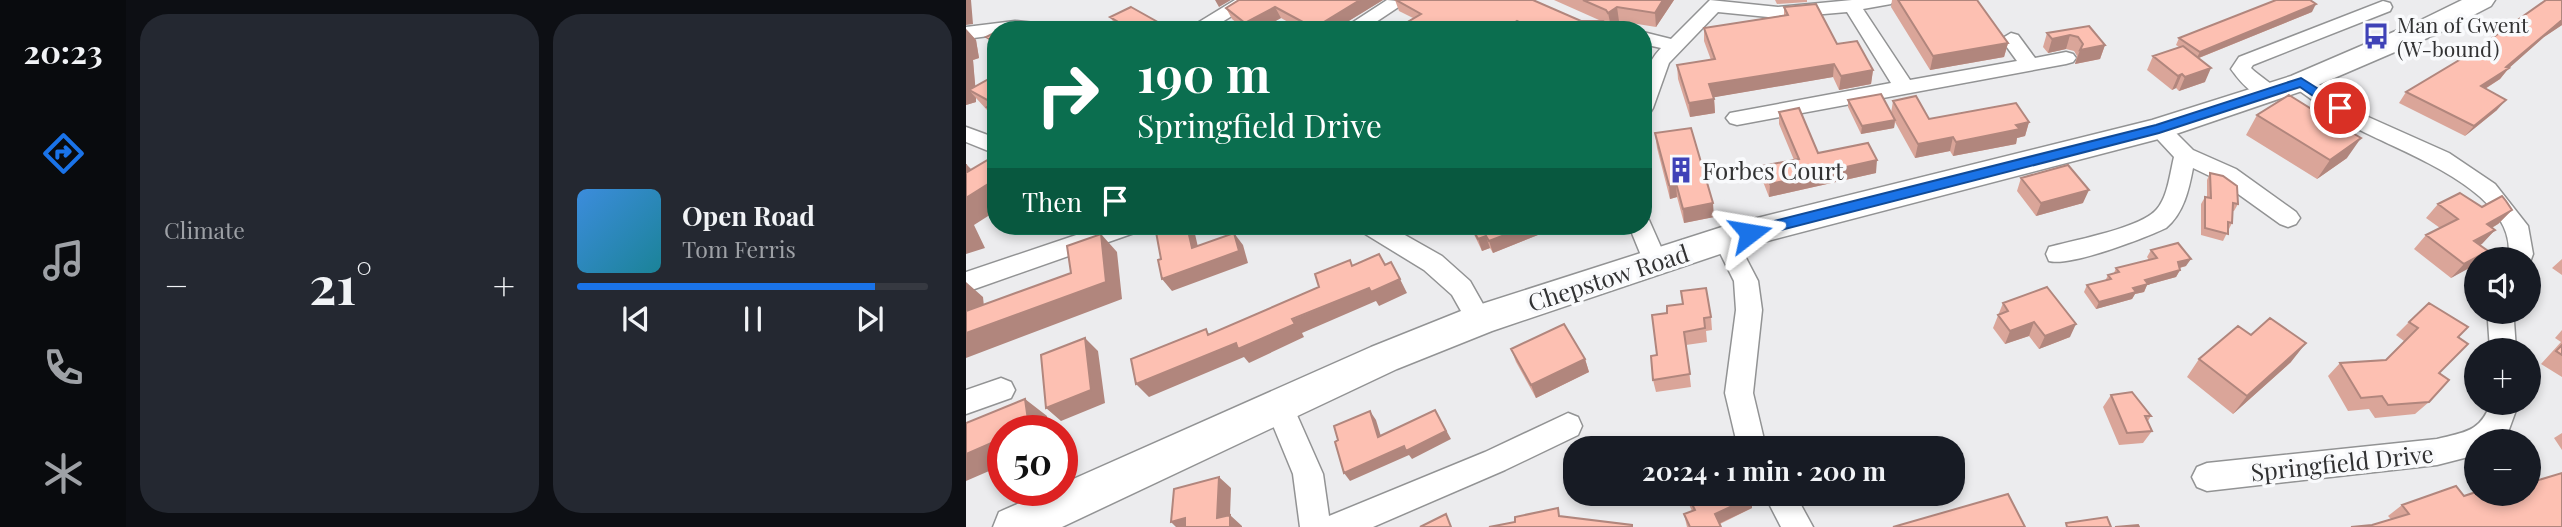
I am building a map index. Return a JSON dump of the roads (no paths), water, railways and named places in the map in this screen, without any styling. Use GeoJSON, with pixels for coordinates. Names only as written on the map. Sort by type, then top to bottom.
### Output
{"type":"FeatureCollection","features":[{"type":"Feature","properties":{"kind":"main road","name":"Chepstow Road"},"geometry":{"type":"LineString","coordinates":[[1015,527],[1384,358],[1479,320],[1725,239],[2159,129],[2285,88],[2429,27],[2482,0]]}},
{"type":"Feature","properties":{"kind":"street"},"geometry":{"type":"LineString","coordinates":[[1211,21],[1249,0]]}},
{"type":"Feature","properties":{"kind":"street"},"geometry":{"type":"LineString","coordinates":[[1652,82],[1672,46],[1716,3],[1761,13],[1798,13],[1885,0]]}},
{"type":"Feature","properties":{"kind":"street"},"geometry":{"type":"LineString","coordinates":[[1366,21],[1397,2]]}},
{"type":"Feature","properties":{"kind":"street"},"geometry":{"type":"LineString","coordinates":[[1852,6],[1904,87]]}},
{"type":"Feature","properties":{"kind":"street"},"geometry":{"type":"LineString","coordinates":[[2383,6],[2246,61],[2241,69],[2253,82],[2285,88],[2441,158],[2487,190],[2516,226],[2519,247]]}},
{"type":"Feature","properties":{"kind":"street"},"geometry":{"type":"LineString","coordinates":[[1377,14],[1390,21]]}},
{"type":"Feature","properties":{"kind":"street"},"geometry":{"type":"LineString","coordinates":[[966,33],[987,30]]}},
{"type":"Feature","properties":{"kind":"street"},"geometry":{"type":"LineString","coordinates":[[2011,39],[2030,65]]}},
{"type":"Feature","properties":{"kind":"street"},"geometry":{"type":"LineString","coordinates":[[1652,40],[1672,46]]}},
{"type":"Feature","properties":{"kind":"street"},"geometry":{"type":"LineString","coordinates":[[1737,118],[2066,58]]}},
{"type":"Feature","properties":{"kind":"street"},"geometry":{"type":"LineString","coordinates":[[2159,129],[2185,155],[2228,175],[2288,218]]}},
{"type":"Feature","properties":{"kind":"street"},"geometry":{"type":"LineString","coordinates":[[966,134],[987,143]]}},
{"type":"Feature","properties":{"kind":"street"},"geometry":{"type":"LineString","coordinates":[[2058,254],[2146,228],[2163,219],[2172,205],[2185,155]]}},
{"type":"Feature","properties":{"kind":"street"},"geometry":{"type":"LineString","coordinates":[[966,282],[1103,235]]}},
{"type":"Feature","properties":{"kind":"street"},"geometry":{"type":"LineString","coordinates":[[1385,235],[1433,263],[1461,288],[1479,320]]}},
{"type":"Feature","properties":{"kind":"street"},"geometry":{"type":"LineString","coordinates":[[1645,235],[1656,263]]}},
{"type":"Feature","properties":{"kind":"street"},"geometry":{"type":"LineString","coordinates":[[1725,239],[1746,281],[1749,310],[1740,393],[1749,436]]}},
{"type":"Feature","properties":{"kind":"street"},"geometry":{"type":"LineString","coordinates":[[966,402],[1001,390]]}},
{"type":"Feature","properties":{"kind":"street"},"geometry":{"type":"LineString","coordinates":[[1279,406],[1308,474],[1315,527]]}},
{"type":"Feature","properties":{"kind":"street"},"geometry":{"type":"LineString","coordinates":[[1338,527],[1495,461],[1568,426]]}},
{"type":"Feature","properties":{"kind":"street","name":"Springfield Drive"},"geometry":{"type":"LineString","coordinates":[[2207,477],[2437,452],[2464,445]]}},
{"type":"Feature","properties":{"kind":"street"},"geometry":{"type":"LineString","coordinates":[[1786,506],[1798,527]]}},
{"type":"Feature","properties":{"kind":"place","name":"Man of Gwent (W-bound)"},"geometry":{"type":"Point","coordinates":[2376,36]}},
{"type":"Feature","properties":{"kind":"place","name":"Forbes Court"},"geometry":{"type":"Point","coordinates":[1681,170]}}]}
